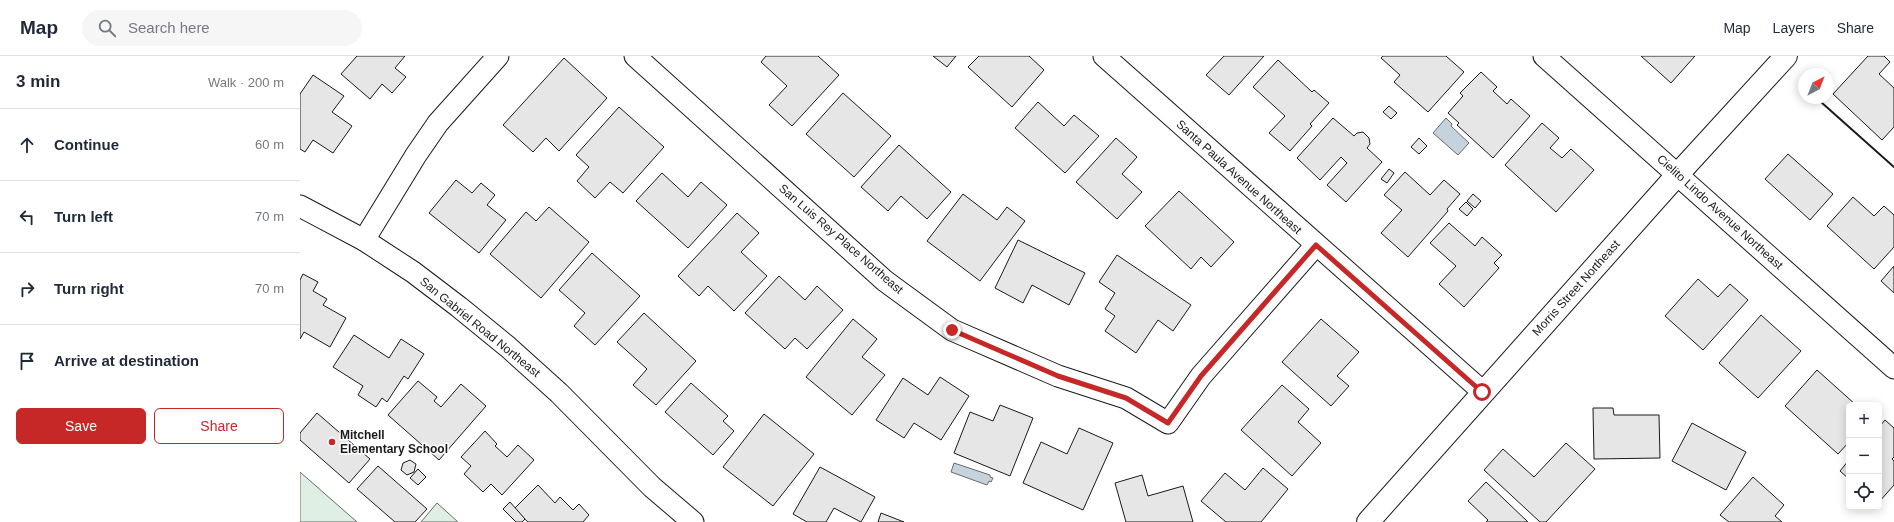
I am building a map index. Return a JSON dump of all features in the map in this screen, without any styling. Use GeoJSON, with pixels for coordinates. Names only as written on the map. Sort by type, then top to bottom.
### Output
{"type":"FeatureCollection","features":[{"type":"Feature","properties":{"kind":"street"},"geometry":{"type":"LineString","coordinates":[[364,240],[412,161],[438,123],[498,56]]}},
{"type":"Feature","properties":{"kind":"street","name":"San Luis Rey Place Northeast"},"geometry":{"type":"LineString","coordinates":[[635,56],[885,281],[952,330],[1058,376],[1126,398],[1168,423],[1201,376],[1316,245]]}},
{"type":"Feature","properties":{"kind":"street","name":"Santa Paula Avenue Northeast"},"geometry":{"type":"LineString","coordinates":[[1104,56],[1482,392]]}},
{"type":"Feature","properties":{"kind":"street","name":"Cielito Lindo Avenue Northeast"},"geometry":{"type":"LineString","coordinates":[[1544,56],[1894,368]]}},
{"type":"Feature","properties":{"kind":"street","name":"Morris Street Northeast"},"geometry":{"type":"LineString","coordinates":[[1368,522],[1482,392],[1786,56]]}},
{"type":"Feature","properties":{"kind":"street","name":"San Gabriel Road Northeast"},"geometry":{"type":"LineString","coordinates":[[300,206],[364,240],[413,272],[508,347],[558,393],[652,487],[693,522]]}},
{"type":"Feature","properties":{"kind":"green space"},"geometry":{"type":"Polygon","coordinates":[[[300,472],[357,522],[300,522],[300,472]]]}},
{"type":"Feature","properties":{"kind":"green space"},"geometry":{"type":"Polygon","coordinates":[[[437,503],[458,522],[421,522],[437,503]]]}},
{"type":"Feature","properties":{"kind":"shaded area"},"geometry":{"type":"Polygon","coordinates":[[[1446,118],[1452,124],[1451,126],[1469,143],[1458,155],[1433,133],[1446,118]]]}},
{"type":"Feature","properties":{"kind":"shaded area"},"geometry":{"type":"Polygon","coordinates":[[[954,463],[990,475],[990,477],[993,478],[987,485],[951,472],[954,463]]]}},
{"type":"Feature","properties":{"kind":"building"},"geometry":{"type":"Polygon","coordinates":[[[357,56],[405,56],[395,68],[406,77],[392,93],[382,84],[370,99],[341,74],[357,56]]]}},
{"type":"Feature","properties":{"kind":"building"},"geometry":{"type":"Polygon","coordinates":[[[766,56],[818,56],[839,75],[792,126],[769,105],[787,86],[761,62],[766,56]]]}},
{"type":"Feature","properties":{"kind":"building"},"geometry":{"type":"Polygon","coordinates":[[[933,56],[956,56],[947,67],[933,56]]]}},
{"type":"Feature","properties":{"kind":"building"},"geometry":{"type":"Polygon","coordinates":[[[979,56],[1029,56],[1044,70],[1012,107],[968,67],[979,56]]]}},
{"type":"Feature","properties":{"kind":"building"},"geometry":{"type":"Polygon","coordinates":[[[1224,56],[1264,56],[1229,95],[1206,75],[1224,56]]]}},
{"type":"Feature","properties":{"kind":"building"},"geometry":{"type":"Polygon","coordinates":[[[1383,56],[1446,56],[1464,72],[1428,112],[1394,82],[1400,75],[1381,58],[1383,56]]]}},
{"type":"Feature","properties":{"kind":"building"},"geometry":{"type":"Polygon","coordinates":[[[1641,56],[1695,56],[1671,83],[1641,56]]]}},
{"type":"Feature","properties":{"kind":"building"},"geometry":{"type":"Polygon","coordinates":[[[1868,56],[1884,56],[1890,62],[1879,74],[1894,88],[1894,127],[1882,140],[1834,95],[1834,93],[1868,56]]]}},
{"type":"Feature","properties":{"kind":"building"},"geometry":{"type":"Polygon","coordinates":[[[564,58],[607,98],[559,151],[546,138],[533,152],[503,125],[564,58]]]}},
{"type":"Feature","properties":{"kind":"building"},"geometry":{"type":"Polygon","coordinates":[[[1278,60],[1312,92],[1314,90],[1329,103],[1310,124],[1312,126],[1290,151],[1269,133],[1285,116],[1253,87],[1278,60]]]}},
{"type":"Feature","properties":{"kind":"building"},"geometry":{"type":"Polygon","coordinates":[[[1481,72],[1497,87],[1493,91],[1507,104],[1511,99],[1530,116],[1493,158],[1457,125],[1459,123],[1448,113],[1463,96],[1460,93],[1481,72]]]}},
{"type":"Feature","properties":{"kind":"building"},"geometry":{"type":"Polygon","coordinates":[[[313,75],[344,96],[332,112],[352,126],[333,153],[313,140],[305,152],[300,149],[300,94],[313,75]]]}},
{"type":"Feature","properties":{"kind":"building"},"geometry":{"type":"Polygon","coordinates":[[[843,93],[891,136],[854,177],[806,134],[843,93]]]}},
{"type":"Feature","properties":{"kind":"building"},"geometry":{"type":"Polygon","coordinates":[[[1038,102],[1064,126],[1074,115],[1099,136],[1065,173],[1015,128],[1038,102]]]}},
{"type":"Feature","properties":{"kind":"building"},"geometry":{"type":"Polygon","coordinates":[[[1389,106],[1397,113],[1391,119],[1383,112],[1389,106]]]}},
{"type":"Feature","properties":{"kind":"building"},"geometry":{"type":"Polygon","coordinates":[[[619,107],[664,147],[623,193],[610,182],[595,198],[577,181],[589,167],[576,155],[619,107]]]}},
{"type":"Feature","properties":{"kind":"building"},"geometry":{"type":"Polygon","coordinates":[[[1333,118],[1354,136],[1357,133],[1363,132],[1369,138],[1370,144],[1367,148],[1382,162],[1346,202],[1327,185],[1347,163],[1341,157],[1320,180],[1297,158],[1333,118]]]}},
{"type":"Feature","properties":{"kind":"building"},"geometry":{"type":"Polygon","coordinates":[[[1542,123],[1559,138],[1550,148],[1562,158],[1571,149],[1594,170],[1556,212],[1505,165],[1542,123]]]}},
{"type":"Feature","properties":{"kind":"building"},"geometry":{"type":"Polygon","coordinates":[[[1116,138],[1137,157],[1122,174],[1142,192],[1117,219],[1076,182],[1116,138]]]}},
{"type":"Feature","properties":{"kind":"building"},"geometry":{"type":"Polygon","coordinates":[[[1419,138],[1427,146],[1419,154],[1411,147],[1419,138]]]}},
{"type":"Feature","properties":{"kind":"building"},"geometry":{"type":"Polygon","coordinates":[[[899,145],[951,192],[927,219],[901,196],[888,211],[861,187],[899,145]]]}},
{"type":"Feature","properties":{"kind":"building"},"geometry":{"type":"Polygon","coordinates":[[[1788,154],[1833,194],[1810,220],[1765,179],[1788,154]]]}},
{"type":"Feature","properties":{"kind":"building"},"geometry":{"type":"Polygon","coordinates":[[[1389,169],[1394,173],[1387,183],[1381,179],[1389,169]]]}},
{"type":"Feature","properties":{"kind":"building"},"geometry":{"type":"Polygon","coordinates":[[[1405,172],[1430,195],[1444,180],[1460,194],[1447,209],[1448,211],[1408,257],[1381,233],[1402,210],[1384,195],[1405,172]]]}},
{"type":"Feature","properties":{"kind":"building"},"geometry":{"type":"Polygon","coordinates":[[[662,173],[688,197],[701,182],[727,205],[688,248],[636,201],[662,173]]]}},
{"type":"Feature","properties":{"kind":"building"},"geometry":{"type":"Polygon","coordinates":[[[456,180],[472,193],[481,183],[495,195],[487,205],[506,220],[479,253],[429,213],[456,180]]]}},
{"type":"Feature","properties":{"kind":"building"},"geometry":{"type":"Polygon","coordinates":[[[1179,191],[1234,242],[1211,267],[1201,257],[1191,269],[1145,226],[1179,191]]]}},
{"type":"Feature","properties":{"kind":"building"},"geometry":{"type":"Polygon","coordinates":[[[963,194],[997,220],[1007,207],[1025,221],[980,281],[927,241],[963,194]]]}},
{"type":"Feature","properties":{"kind":"building"},"geometry":{"type":"Polygon","coordinates":[[[1473,194],[1481,201],[1475,208],[1467,201],[1473,194]]]}},
{"type":"Feature","properties":{"kind":"building"},"geometry":{"type":"Polygon","coordinates":[[[1853,197],[1874,216],[1884,206],[1894,215],[1894,247],[1874,269],[1827,226],[1853,197]]]}},
{"type":"Feature","properties":{"kind":"building"},"geometry":{"type":"Polygon","coordinates":[[[1466,202],[1473,209],[1467,216],[1459,209],[1466,202]]]}},
{"type":"Feature","properties":{"kind":"building"},"geometry":{"type":"Polygon","coordinates":[[[549,207],[589,242],[541,298],[490,254],[526,212],[536,221],[549,207]]]}},
{"type":"Feature","properties":{"kind":"building"},"geometry":{"type":"Polygon","coordinates":[[[737,213],[759,233],[741,252],[767,276],[734,311],[708,286],[699,296],[678,276],[737,213]]]}},
{"type":"Feature","properties":{"kind":"building"},"geometry":{"type":"Polygon","coordinates":[[[1449,223],[1475,246],[1482,237],[1502,255],[1494,263],[1499,268],[1464,307],[1439,284],[1456,266],[1430,243],[1449,223]]]}},
{"type":"Feature","properties":{"kind":"building"},"geometry":{"type":"Polygon","coordinates":[[[1018,240],[1085,273],[1069,305],[1032,285],[1023,303],[995,288],[1018,240]]]}},
{"type":"Feature","properties":{"kind":"building"},"geometry":{"type":"Polygon","coordinates":[[[592,253],[640,296],[595,345],[574,326],[585,313],[559,290],[592,253]]]}},
{"type":"Feature","properties":{"kind":"building"},"geometry":{"type":"Polygon","coordinates":[[[1117,255],[1191,305],[1173,331],[1158,320],[1136,353],[1105,331],[1115,316],[1105,309],[1115,293],[1099,282],[1117,255]]]}},
{"type":"Feature","properties":{"kind":"building"},"geometry":{"type":"Polygon","coordinates":[[[1894,266],[1894,293],[1881,281],[1894,266]]]}},
{"type":"Feature","properties":{"kind":"building"},"geometry":{"type":"Polygon","coordinates":[[[303,274],[318,282],[313,291],[327,299],[323,305],[346,318],[330,347],[304,332],[300,339],[300,280],[303,274]]]}},
{"type":"Feature","properties":{"kind":"building"},"geometry":{"type":"Polygon","coordinates":[[[779,276],[805,300],[817,286],[843,310],[807,349],[795,338],[785,349],[745,313],[779,276]]]}},
{"type":"Feature","properties":{"kind":"building"},"geometry":{"type":"Polygon","coordinates":[[[1698,279],[1718,297],[1730,284],[1748,300],[1703,350],[1665,316],[1698,279]]]}},
{"type":"Feature","properties":{"kind":"building"},"geometry":{"type":"Polygon","coordinates":[[[644,313],[696,361],[656,405],[633,385],[647,369],[617,342],[644,313]]]}},
{"type":"Feature","properties":{"kind":"building"},"geometry":{"type":"Polygon","coordinates":[[[1761,315],[1801,351],[1758,398],[1719,363],[1761,315]]]}},
{"type":"Feature","properties":{"kind":"building"},"geometry":{"type":"Polygon","coordinates":[[[853,319],[877,339],[862,357],[885,375],[852,415],[806,377],[853,319]]]}},
{"type":"Feature","properties":{"kind":"building"},"geometry":{"type":"Polygon","coordinates":[[[1321,319],[1359,352],[1337,376],[1349,386],[1331,406],[1282,362],[1321,319]]]}},
{"type":"Feature","properties":{"kind":"building"},"geometry":{"type":"Polygon","coordinates":[[[354,335],[389,358],[401,339],[424,354],[408,379],[404,376],[387,402],[382,398],[376,407],[358,395],[363,386],[333,367],[354,335]]]}},
{"type":"Feature","properties":{"kind":"building"},"geometry":{"type":"Polygon","coordinates":[[[1817,370],[1853,402],[1846,402],[1846,445],[1838,454],[1785,406],[1817,370]]]}},
{"type":"Feature","properties":{"kind":"building"},"geometry":{"type":"Polygon","coordinates":[[[940,377],[969,396],[941,440],[914,423],[904,438],[876,420],[903,378],[928,395],[940,377]]]}},
{"type":"Feature","properties":{"kind":"building"},"geometry":{"type":"Polygon","coordinates":[[[418,381],[437,397],[434,401],[441,407],[461,384],[486,406],[439,460],[388,415],[418,381]]]}},
{"type":"Feature","properties":{"kind":"building"},"geometry":{"type":"Polygon","coordinates":[[[691,383],[728,416],[723,421],[734,431],[713,455],[665,412],[691,383]]]}},
{"type":"Feature","properties":{"kind":"building"},"geometry":{"type":"Polygon","coordinates":[[[1282,385],[1309,409],[1298,422],[1321,443],[1292,476],[1241,430],[1282,385]]]}},
{"type":"Feature","properties":{"kind":"building"},"geometry":{"type":"Polygon","coordinates":[[[1000,405],[1033,418],[1010,476],[954,453],[970,412],[993,421],[1000,405]]]}},
{"type":"Feature","properties":{"kind":"building"},"geometry":{"type":"Polygon","coordinates":[[[1593,408],[1613,408],[1614,415],[1659,415],[1660,458],[1594,459],[1593,408]]]}},
{"type":"Feature","properties":{"kind":"building"},"geometry":{"type":"Polygon","coordinates":[[[317,413],[370,459],[349,483],[300,440],[300,433],[317,413]]]}},
{"type":"Feature","properties":{"kind":"building"},"geometry":{"type":"Polygon","coordinates":[[[764,414],[814,454],[773,506],[723,467],[764,414]]]}},
{"type":"Feature","properties":{"kind":"building"},"geometry":{"type":"Polygon","coordinates":[[[1885,420],[1894,428],[1894,457],[1892,459],[1894,461],[1894,485],[1882,499],[1882,438],[1882,424],[1885,420]]]}},
{"type":"Feature","properties":{"kind":"building"},"geometry":{"type":"Polygon","coordinates":[[[1692,423],[1746,452],[1726,490],[1672,461],[1692,423]]]}},
{"type":"Feature","properties":{"kind":"building"},"geometry":{"type":"Polygon","coordinates":[[[1079,428],[1113,443],[1083,510],[1023,483],[1041,442],[1067,454],[1079,428]]]}},
{"type":"Feature","properties":{"kind":"building"},"geometry":{"type":"Polygon","coordinates":[[[485,431],[497,444],[495,446],[507,457],[518,445],[534,460],[502,495],[491,484],[483,492],[464,474],[471,466],[461,457],[485,431]]]}},
{"type":"Feature","properties":{"kind":"building"},"geometry":{"type":"Polygon","coordinates":[[[1566,443],[1595,469],[1546,522],[1540,522],[1484,470],[1503,449],[1534,477],[1566,443]]]}},
{"type":"Feature","properties":{"kind":"building"},"geometry":{"type":"Polygon","coordinates":[[[410,460],[416,464],[414,472],[407,475],[401,470],[403,463],[410,460]]]}},
{"type":"Feature","properties":{"kind":"building"},"geometry":{"type":"Polygon","coordinates":[[[1846,464],[1846,476],[1840,471],[1846,464]]]}},
{"type":"Feature","properties":{"kind":"building"},"geometry":{"type":"Polygon","coordinates":[[[378,466],[427,509],[415,522],[395,522],[357,489],[378,466]]]}},
{"type":"Feature","properties":{"kind":"building"},"geometry":{"type":"Polygon","coordinates":[[[820,467],[875,497],[861,522],[834,508],[826,522],[807,522],[793,514],[820,467]]]}},
{"type":"Feature","properties":{"kind":"building"},"geometry":{"type":"Polygon","coordinates":[[[1263,468],[1288,489],[1261,522],[1226,522],[1201,501],[1225,473],[1245,490],[1263,468]]]}},
{"type":"Feature","properties":{"kind":"building"},"geometry":{"type":"Polygon","coordinates":[[[418,469],[426,477],[418,485],[410,478],[418,469]]]}},
{"type":"Feature","properties":{"kind":"building"},"geometry":{"type":"Polygon","coordinates":[[[1142,475],[1148,496],[1183,486],[1193,522],[1126,522],[1115,483],[1142,475]]]}},
{"type":"Feature","properties":{"kind":"building"},"geometry":{"type":"Polygon","coordinates":[[[1753,477],[1784,505],[1775,516],[1782,522],[1729,522],[1720,515],[1753,477]]]}},
{"type":"Feature","properties":{"kind":"building"},"geometry":{"type":"Polygon","coordinates":[[[1486,482],[1528,522],[1486,522],[1488,520],[1468,501],[1486,482]]]}},
{"type":"Feature","properties":{"kind":"building"},"geometry":{"type":"Polygon","coordinates":[[[538,485],[555,503],[560,497],[573,510],[579,504],[589,515],[583,522],[528,522],[514,509],[538,485]]]}},
{"type":"Feature","properties":{"kind":"building"},"geometry":{"type":"Polygon","coordinates":[[[510,502],[525,519],[522,522],[516,522],[503,509],[510,502]]]}},
{"type":"Feature","properties":{"kind":"building"},"geometry":{"type":"Polygon","coordinates":[[[881,513],[904,522],[878,522],[881,513]]]}},
{"type":"Feature","properties":{"kind":"wall"},"geometry":{"type":"LineString","coordinates":[[1823,104],[1894,167]]}},
{"type":"Feature","properties":{"kind":"place","name":"Mitchell Elementary School"},"geometry":{"type":"Point","coordinates":[332,442]}},
{"type":"Feature","properties":{"kind":"route"},"geometry":{"type":"LineString","coordinates":[[952,330],[1058,376],[1126,398],[1168,423],[1201,376],[1316,245],[1482,392]]}}]}
